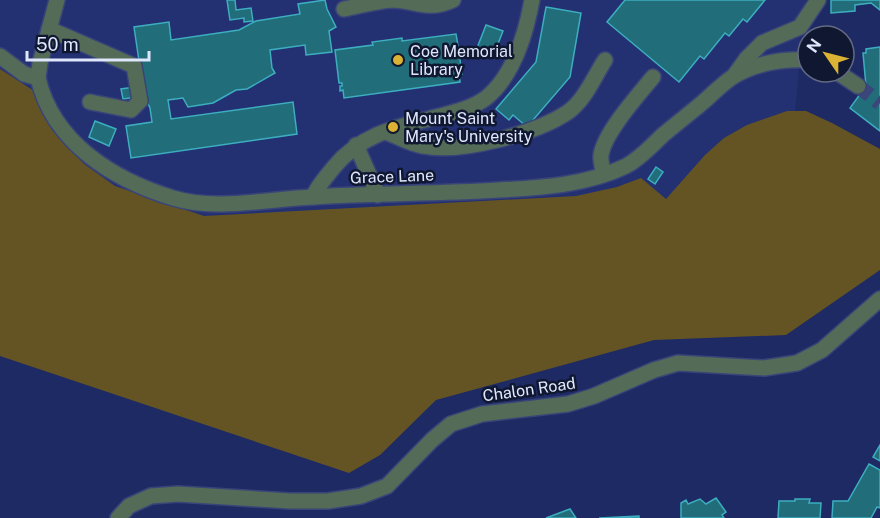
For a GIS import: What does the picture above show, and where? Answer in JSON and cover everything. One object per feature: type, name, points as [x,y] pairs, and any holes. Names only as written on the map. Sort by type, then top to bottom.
[{"type":"street","points":[[0,56],[24,74],[38,78],[57,0]]},
{"type":"street","points":[[344,9],[388,0],[431,6],[453,0]]},
{"type":"street","points":[[314,196],[316,189],[342,157],[367,138],[463,109],[485,98],[502,81],[514,63],[532,0]]},
{"type":"street","points":[[734,76],[747,58],[762,44],[800,27],[818,0]]},
{"type":"street","points":[[49,29],[134,66],[140,101],[134,108],[131,110],[90,102]]},
{"type":"street","name":"Grace Lane","points":[[38,78],[48,108],[60,127],[80,148],[104,167],[132,182],[173,198],[202,205],[314,196],[544,187],[584,180],[626,165],[643,154],[676,123],[734,76],[760,65],[796,59]]},
{"type":"street","points":[[385,132],[424,147],[468,147],[528,132],[568,112],[580,100],[604,60]]},
{"type":"street","points":[[603,173],[601,154],[608,139],[624,112],[653,77]]},
{"type":"street","points":[[356,145],[376,185],[378,195]]},
{"type":"street","name":"Chalon Road","points":[[118,518],[129,506],[151,496],[178,494],[328,501],[360,496],[387,486],[451,424],[482,414],[568,404],[594,396],[654,370],[678,363],[764,368],[797,363],[822,350],[880,299]]},
{"type":"shaded area","name":"Mount Saint Mary's University","points":[[0,0],[806,0],[804,24],[796,24],[798,84],[794,122],[665,216],[185,247],[0,132]]},
{"type":"shaded area","points":[[0,69],[34,91],[52,130],[84,164],[115,186],[204,216],[576,196],[617,187],[641,178],[666,199],[705,155],[724,138],[747,125],[787,111],[806,111],[880,149],[880,270],[786,335],[654,340],[436,400],[380,455],[349,473],[0,356]]},
{"type":"building","points":[[227,0],[235,0],[236,10],[251,8],[253,21],[244,22],[244,18],[230,20]]},
{"type":"building","points":[[325,0],[336,27],[329,31],[332,52],[306,55],[305,45],[270,50],[272,68],[275,73],[247,89],[236,90],[213,103],[188,107],[183,98],[168,100],[171,119],[293,102],[297,134],[131,158],[126,126],[152,122],[150,108],[144,95],[134,27],[169,22],[171,40],[239,30],[256,21],[300,14],[298,4]]},
{"type":"building","points":[[625,0],[765,0],[747,22],[743,19],[729,36],[725,33],[704,59],[700,56],[679,82],[607,22]]},
{"type":"building","points":[[831,0],[880,0],[880,10],[871,3],[855,5],[855,11],[831,13]]},
{"type":"building","points":[[546,7],[581,13],[570,77],[527,127],[513,115],[509,120],[496,109],[536,62]]},
{"type":"building","points":[[486,25],[503,31],[494,54],[477,48]]},
{"type":"building","name":"Coe Memorial Library","points":[[456,34],[458,46],[455,46],[456,52],[459,51],[461,68],[458,68],[461,69],[462,74],[459,74],[460,82],[344,98],[343,90],[340,91],[342,83],[339,83],[335,50],[402,38],[402,41]]},
{"type":"building","points":[[880,47],[880,131],[850,108],[866,86],[863,53],[866,53],[866,49]]},
{"type":"building","points":[[135,87],[137,97],[123,99],[121,89]]},
{"type":"building","points":[[95,121],[116,129],[109,146],[89,137]]},
{"type":"building","points":[[656,167],[663,172],[655,184],[648,179]]},
{"type":"building","points":[[880,445],[880,461],[873,457]]},
{"type":"building","points":[[869,464],[880,470],[880,508],[877,507],[871,518],[832,518],[833,501],[848,501]]},
{"type":"building","points":[[716,498],[726,512],[722,515],[724,518],[681,518],[681,503],[686,500],[688,504],[700,499],[706,504]]},
{"type":"building","points":[[795,499],[810,499],[809,503],[821,503],[820,518],[778,518],[779,501],[795,501]]},
{"type":"building","points":[[570,509],[576,518],[546,518]]},
{"type":"building","points":[[639,516],[639,518],[599,518]]},
{"type":"tunnel","points":[[858,86],[880,103]]},
{"type":"place","name":"Coe Memorial Library","points":[[398,60]]},
{"type":"place","name":"Mount Saint Mary's University","points":[[393,127]]}]
